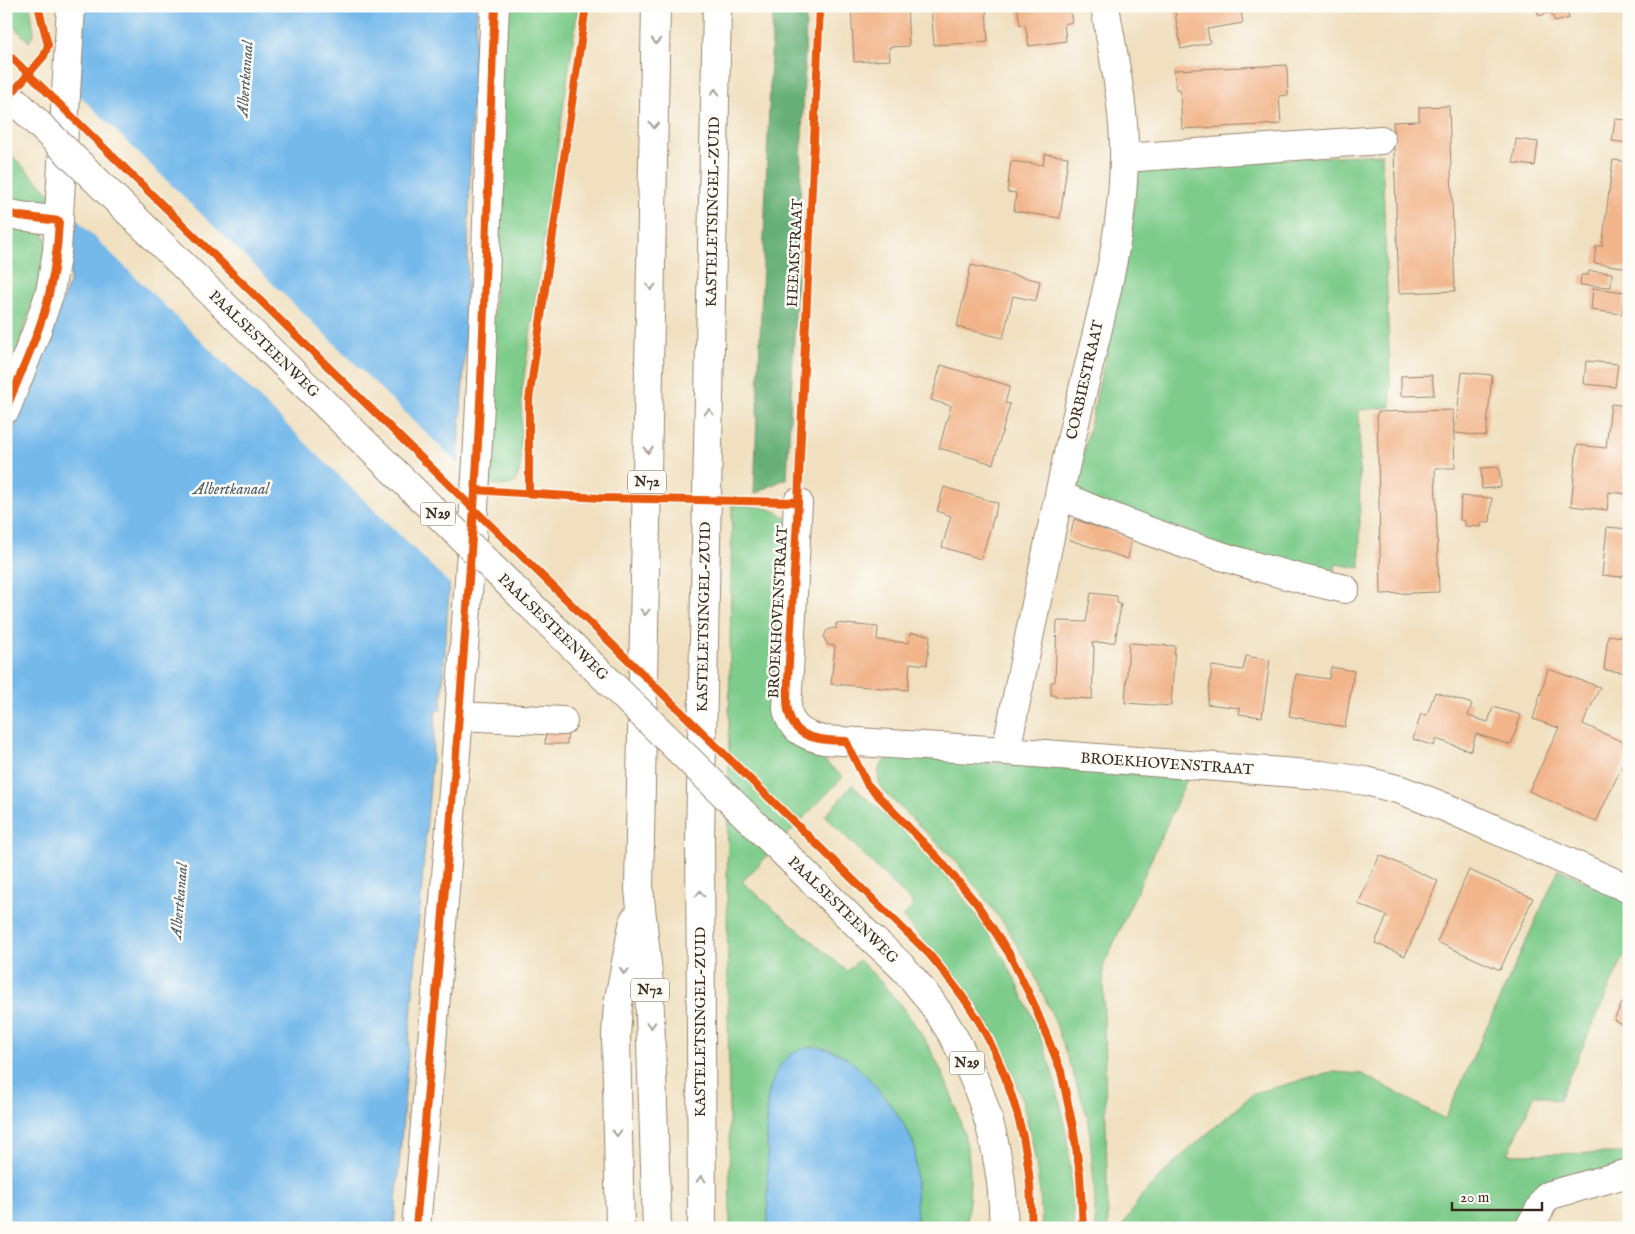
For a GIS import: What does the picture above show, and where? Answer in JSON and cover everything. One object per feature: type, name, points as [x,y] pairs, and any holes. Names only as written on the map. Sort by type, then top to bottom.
[{"type":"main road","points":[[6,409],[50,292],[57,251],[71,6]]},
{"type":"main road","points":[[416,1228],[459,716],[475,490],[484,342],[496,6]]},
{"type":"main road","name":"N72","points":[[656,6],[640,889],[649,983],[657,1228]]},
{"type":"main road","name":"CORBIESTRAAT","points":[[1006,751],[1059,495],[1112,264],[1120,213],[1124,158],[1123,113],[1105,6]]},
{"type":"main road","name":"KASTELETSINGEL-ZUID","points":[[702,1228],[700,838],[719,12]]},
{"type":"main road","name":"PAALSESTEENWEG","points":[[6,92],[905,970],[931,1002],[956,1038],[977,1083],[992,1132],[1002,1183],[1003,1225]]},
{"type":"main road","points":[[1124,158],[1381,140]]},
{"type":"main road","points":[[6,213],[60,221]]},
{"type":"main road","points":[[1059,495],[1107,516],[1218,554],[1306,580],[1345,589]]},
{"type":"main road","name":"BROEKHOVENSTRAAT","points":[[798,502],[787,698],[788,714],[793,725],[805,735],[824,740],[1006,751],[1321,775],[1366,781],[1401,790],[1447,808],[1629,889]]},
{"type":"main road","points":[[459,716],[563,721]]},
{"type":"main road","points":[[620,1228],[616,1037],[618,1004],[640,889]]},
{"type":"main road","points":[[1529,1228],[1547,1196],[1577,1186],[1629,1173]]},
{"type":"green space","points":[[6,6],[30,6],[34,32],[29,42],[6,19]]},
{"type":"green space","points":[[504,6],[578,6],[522,390],[520,469],[515,483],[509,485],[489,484]]},
{"type":"green space","points":[[773,6],[804,6],[806,19],[798,257],[787,478],[754,494]]},
{"type":"green space","points":[[6,150],[52,195],[42,207],[6,205]]},
{"type":"green space","points":[[1382,154],[1391,407],[1359,410],[1360,568],[1336,564],[1332,579],[1146,523],[1075,492],[1123,279],[1139,166]]},
{"type":"green space","points":[[6,221],[42,232],[45,236],[48,252],[6,387]]},
{"type":"green space","points":[[732,505],[769,509],[788,520],[777,724],[784,734],[809,748],[843,777],[742,882],[847,971],[859,960],[892,995],[919,1031],[941,1070],[966,1143],[970,1180],[966,1228],[917,1228],[915,1149],[911,1138],[887,1100],[867,1076],[843,1056],[830,1049],[787,1060],[776,1073],[767,1102],[768,1228],[730,1228],[727,885]]},
{"type":"green space","points":[[890,756],[1188,777],[1103,967],[1108,1228],[1095,1228],[1095,1196],[1089,1121],[1055,1021],[1034,974],[1005,925],[955,860],[884,792],[879,782],[878,772],[882,763]]},
{"type":"green space","points":[[852,785],[909,837],[951,882],[973,911],[1012,974],[1042,1041],[1062,1111],[1069,1154],[1074,1228],[1042,1228],[1038,1177],[1029,1126],[1004,1052],[983,1014],[951,971],[902,917],[914,905],[825,816]]},
{"type":"green space","points":[[1559,869],[1629,901],[1629,945],[1558,1101],[1535,1094],[1508,1154],[1629,1153],[1629,1168],[1542,1189],[1525,1206],[1513,1228],[1121,1228],[1142,1195],[1176,1161],[1254,1093],[1334,1072],[1362,1074],[1445,1119]]},
{"type":"water","name":"Albertkanaal","points":[[84,6],[477,6],[471,127],[466,335],[441,710],[436,710],[394,1228],[6,1228],[6,449],[70,281]]},
{"type":"water","points":[[812,1047],[833,1051],[854,1064],[886,1099],[905,1126],[915,1149],[917,1228],[768,1228],[768,1095],[776,1073],[784,1060],[796,1051]]},
{"type":"pier","points":[[77,93],[460,466],[452,586],[71,214]]},
{"type":"building","points":[[851,6],[907,6],[909,46],[889,47],[890,60],[854,62]]},
{"type":"building","points":[[931,6],[986,6],[988,42],[934,45]]},
{"type":"building","points":[[1017,6],[1069,6],[1072,22],[1064,24],[1066,41],[1029,46],[1025,24],[1020,25]]},
{"type":"building","points":[[1174,6],[1240,6],[1243,23],[1207,29],[1210,43],[1181,49]]},
{"type":"building","points":[[1536,6],[1565,6],[1569,18],[1555,22],[1551,12],[1539,16]]},
{"type":"building","points":[[1287,65],[1288,95],[1279,96],[1281,124],[1182,129],[1180,89],[1176,89],[1174,70]]},
{"type":"building","points":[[1449,106],[1455,291],[1399,293],[1393,122],[1419,121],[1419,107]]},
{"type":"building","points":[[1615,119],[1629,120],[1629,143],[1612,141]]},
{"type":"building","points":[[1516,139],[1538,142],[1535,166],[1513,163]]},
{"type":"building","points":[[1045,154],[1068,157],[1060,218],[1014,211],[1016,193],[1007,192],[1011,161],[1043,165]]},
{"type":"building","points":[[1613,160],[1629,162],[1629,268],[1594,263],[1596,246],[1602,246]]},
{"type":"building","points":[[971,265],[1040,281],[1036,301],[1013,296],[1003,338],[957,327]]},
{"type":"building","points":[[1589,271],[1612,273],[1611,287],[1580,285],[1581,275],[1588,275]]},
{"type":"building","points":[[1593,288],[1625,292],[1622,314],[1591,310]]},
{"type":"building","points":[[1586,361],[1618,364],[1615,387],[1584,384]]},
{"type":"building","points":[[941,365],[1010,386],[1005,403],[1010,404],[993,464],[939,448],[951,406],[931,400]]},
{"type":"building","points":[[1462,372],[1492,375],[1486,436],[1455,433]]},
{"type":"building","points":[[1432,375],[1434,395],[1401,396],[1401,376]]},
{"type":"building","points":[[1611,404],[1629,406],[1629,494],[1609,492],[1607,510],[1571,506],[1577,445],[1606,448]]},
{"type":"building","points":[[1453,410],[1455,468],[1435,468],[1439,592],[1381,594],[1377,412]]},
{"type":"building","points":[[1499,467],[1501,487],[1482,489],[1481,468]]},
{"type":"building","points":[[944,487],[998,503],[981,559],[942,547],[951,516],[937,511]]},
{"type":"building","points":[[1461,496],[1492,498],[1490,522],[1482,522],[1481,527],[1465,526],[1465,521],[1460,520]]},
{"type":"building","points":[[1074,519],[1131,539],[1128,559],[1070,540]]},
{"type":"building","points":[[1607,527],[1629,529],[1629,575],[1622,575],[1622,577],[1602,575]]},
{"type":"building","points":[[1091,593],[1117,596],[1117,603],[1121,604],[1115,642],[1092,643],[1094,647],[1092,699],[1055,697],[1055,695],[1051,695],[1051,682],[1055,682],[1057,621],[1086,622]]},
{"type":"building","points":[[836,623],[878,627],[877,640],[909,643],[910,633],[930,635],[927,665],[910,663],[908,690],[831,684],[835,646],[828,645],[824,638],[826,631],[833,628],[836,629]]},
{"type":"building","points":[[1608,635],[1629,638],[1629,673],[1604,670]]},
{"type":"building","points":[[1129,643],[1175,646],[1171,706],[1125,703]]},
{"type":"building","points":[[1246,656],[1270,660],[1262,717],[1239,714],[1240,708],[1207,704],[1212,666],[1243,670]]},
{"type":"building","points":[[1331,667],[1354,671],[1345,727],[1289,716],[1296,674],[1329,679]]},
{"type":"building","points":[[1548,669],[1600,687],[1583,724],[1629,745],[1629,751],[1596,822],[1529,791],[1559,728],[1533,719]]},
{"type":"building","points":[[1435,692],[1472,704],[1468,716],[1488,722],[1493,707],[1521,715],[1511,745],[1476,734],[1471,751],[1436,739],[1434,746],[1413,739],[1421,714],[1427,715]]},
{"type":"building","points":[[546,731],[568,732],[567,744],[545,744]]},
{"type":"building","points":[[1380,855],[1438,881],[1405,956],[1375,943],[1387,916],[1358,904]]},
{"type":"building","points":[[1469,870],[1533,898],[1500,970],[1437,942]]},
{"type":"building","points":[[1622,1003],[1629,1006],[1629,1028],[1614,1020]]},
{"type":"cycle path","points":[[6,100],[44,56],[48,45],[38,6]]},
{"type":"cycle path","points":[[416,1228],[455,768],[475,492],[482,370],[495,6]]},
{"type":"cycle path","points":[[529,493],[529,400],[586,6]]},
{"type":"cycle path","name":"HEEMSTRAAT","points":[[820,6],[798,502],[787,698],[788,711],[797,729],[804,734],[813,738],[846,741],[867,784],[939,859],[977,904],[1010,955],[1033,1002],[1061,1071],[1073,1127],[1080,1174],[1083,1228]]},
{"type":"cycle path","points":[[6,52],[929,954],[975,1015],[990,1042],[1005,1078],[1023,1136],[1030,1181],[1032,1228]]},
{"type":"cycle path","points":[[6,213],[59,221],[55,264],[46,305],[31,350],[6,409]]},
{"type":"cycle path","points":[[475,490],[600,498],[798,502]]}]
